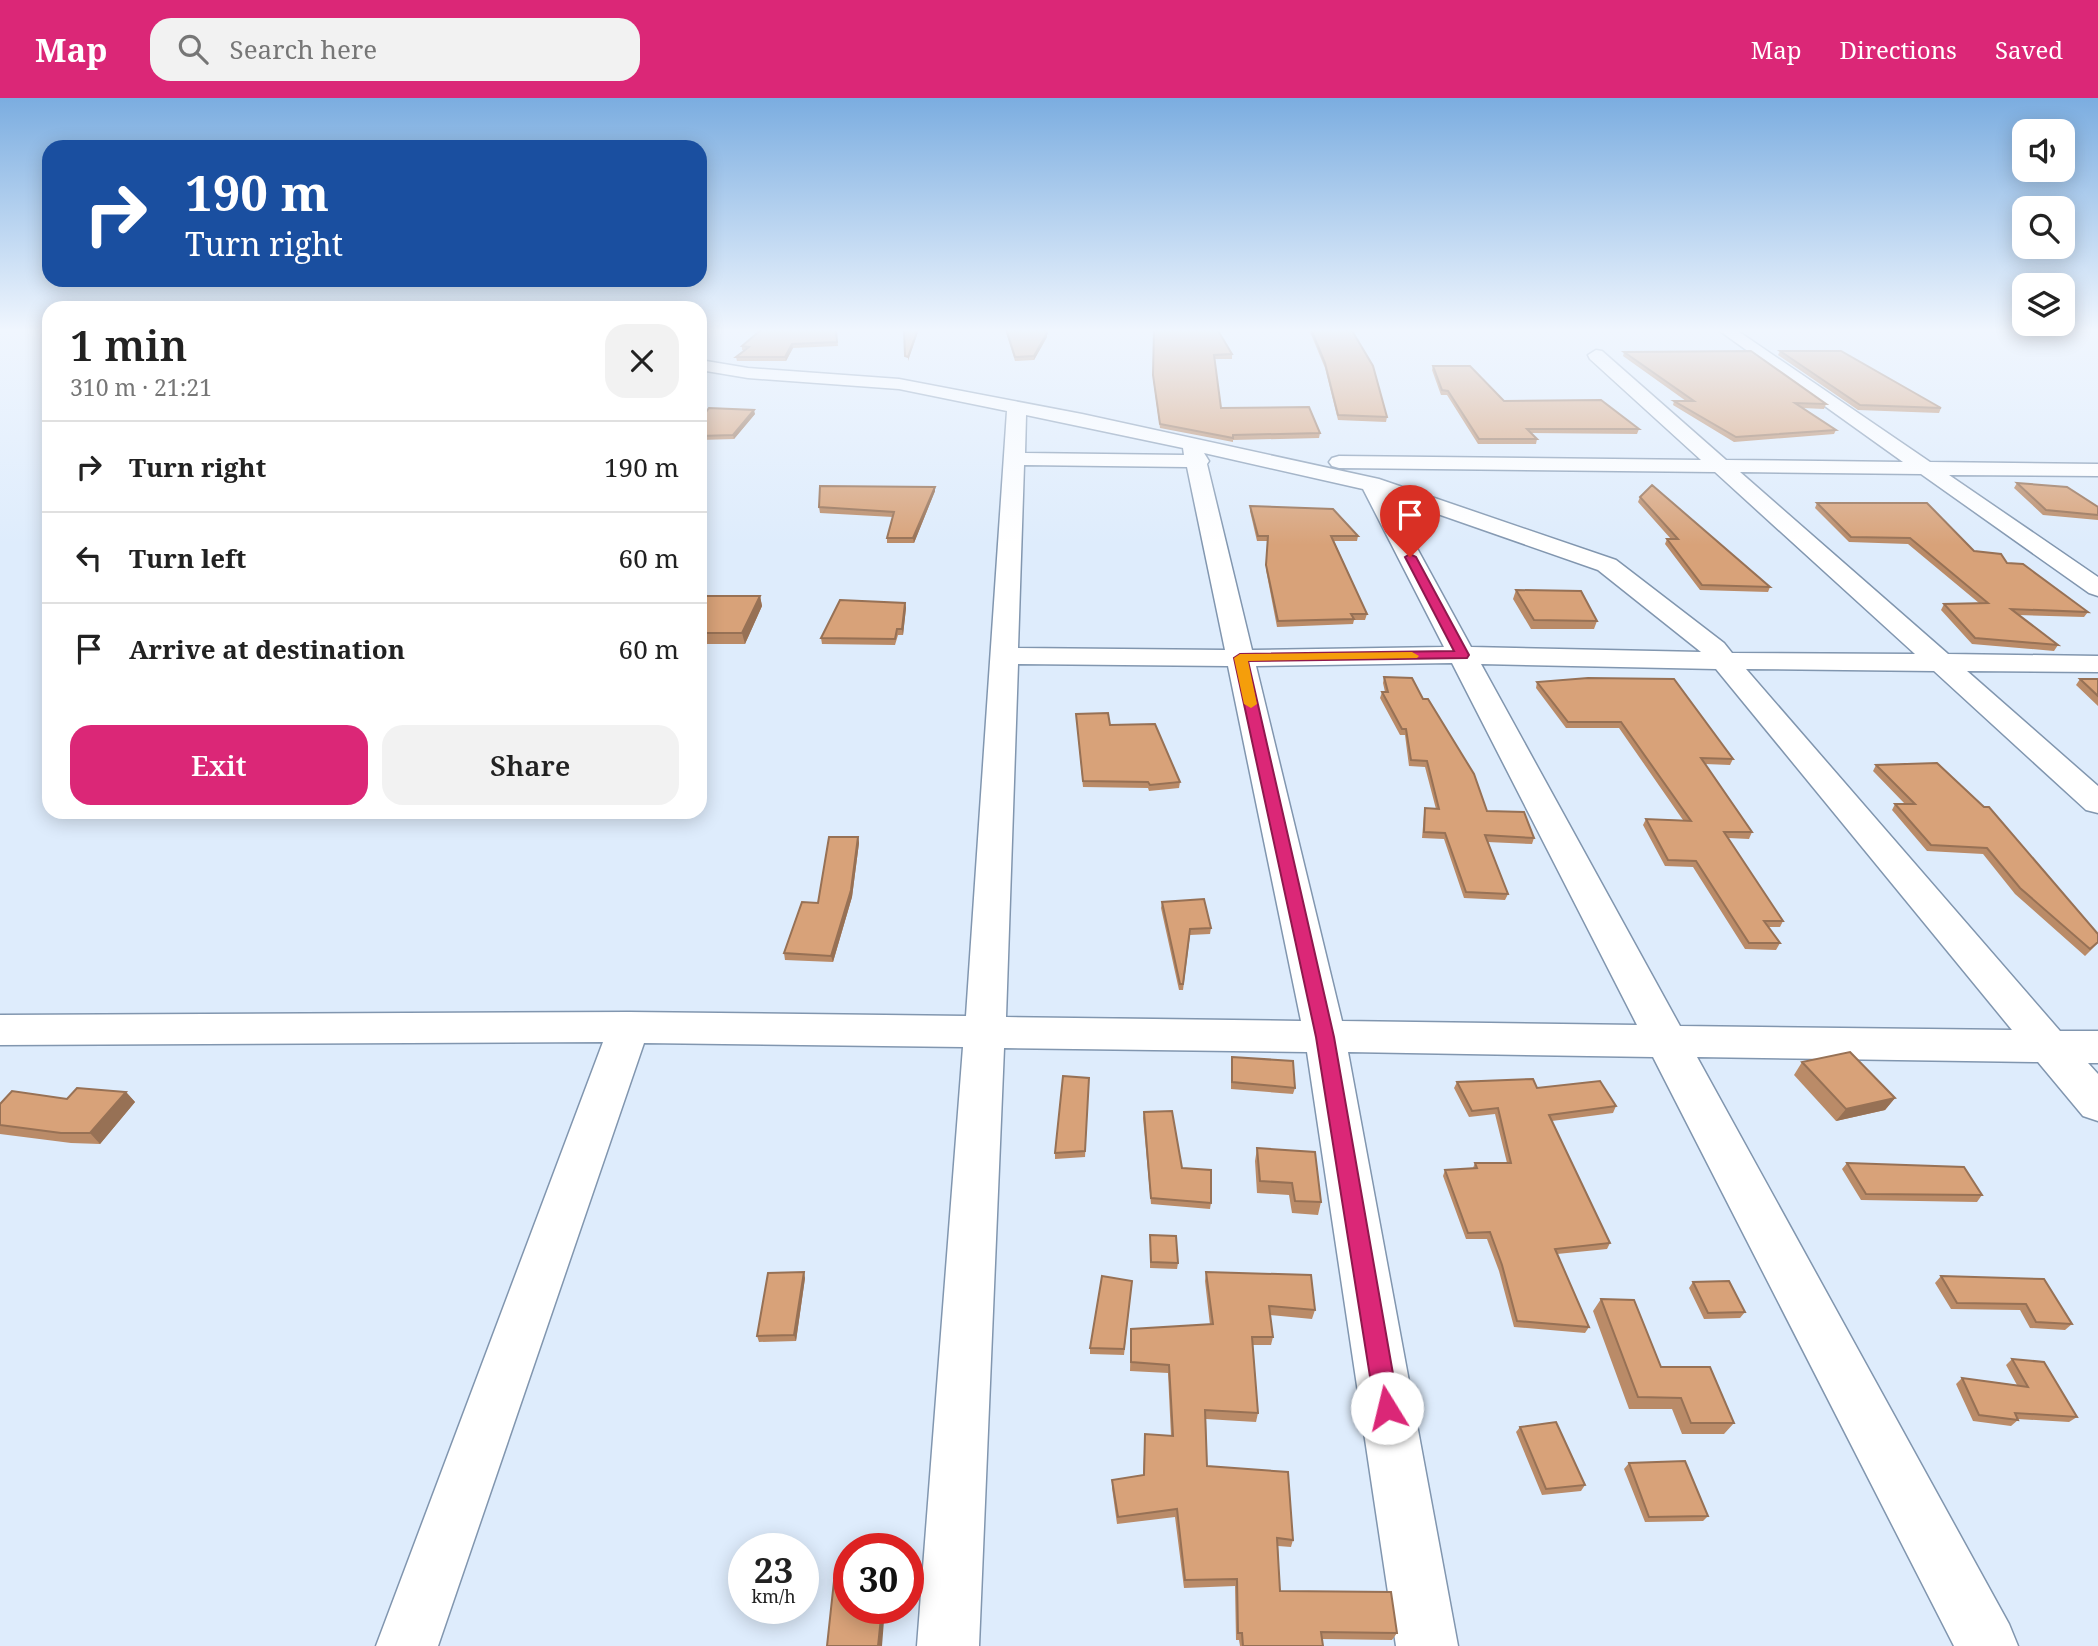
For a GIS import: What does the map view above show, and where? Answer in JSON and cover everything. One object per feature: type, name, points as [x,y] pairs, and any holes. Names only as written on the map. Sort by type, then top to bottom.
[{"type":"street","points":[[987,401],[1194,453]]},
{"type":"street","points":[[1647,401],[2098,803]]},
{"type":"street","points":[[1829,401],[2098,588]]},
{"type":"street","points":[[948,1646],[985,1032],[1017,407]]},
{"type":"street","points":[[1014,459],[1194,453],[1269,461],[2098,470]]},
{"type":"street","points":[[1194,453],[1325,1037],[1427,1646]]},
{"type":"street","points":[[1269,461],[1371,484],[1607,565],[1714,649],[1725,661],[2098,1104]]},
{"type":"street","points":[[1371,484],[1987,1646]]},
{"type":"street","points":[[1004,656],[1240,658],[1462,655],[1725,661],[2098,664]]},
{"type":"street","points":[[407,1646],[629,1027]]},
{"type":"street","points":[[0,1030],[629,1027],[2098,1047]]},
{"type":"building","points":[[1157,401],[1220,401],[1221,408],[1309,407],[1320,433],[1233,435],[1233,438],[1160,424]]},
{"type":"building","points":[[1335,401],[1383,401],[1387,417],[1338,415]]},
{"type":"building","points":[[1455,401],[1603,401],[1639,429],[1527,429],[1537,439],[1479,439]]},
{"type":"building","points":[[1674,401],[1822,401],[1826,404],[1795,403],[1836,430],[1736,437]]},
{"type":"building","points":[[1854,401],[1929,401],[1941,408],[1860,405]]},
{"type":"building","points":[[709,408],[754,410],[733,435],[707,436]]},
{"type":"building","points":[[2017,483],[2067,487],[2098,507],[2098,515],[2046,510]]},
{"type":"building","points":[[1652,485],[1770,587],[1702,585],[1667,539],[1678,539],[1640,497]]},
{"type":"building","points":[[820,486],[935,487],[913,538],[887,538],[894,512],[819,507]]},
{"type":"building","points":[[1817,503],[1927,503],[1974,551],[2001,554],[2007,563],[2023,564],[2088,612],[2011,609],[2058,645],[1975,638],[1944,604],[1988,603],[1910,538],[1851,537]]},
{"type":"building","points":[[1250,506],[1333,509],[1358,536],[1331,536],[1367,614],[1351,614],[1354,619],[1278,621],[1266,565],[1268,536],[1258,536]]},
{"type":"building","points":[[1516,590],[1581,591],[1597,621],[1534,620]]},
{"type":"building","points":[[707,596],[760,596],[742,633],[707,633]]},
{"type":"building","points":[[840,600],[905,603],[902,629],[897,629],[895,639],[821,638]]},
{"type":"building","points":[[1384,677],[1412,678],[1423,699],[1428,699],[1474,774],[1487,811],[1524,812],[1534,838],[1485,835],[1508,894],[1466,892],[1445,833],[1424,832],[1425,808],[1439,809],[1427,761],[1411,760],[1406,729],[1402,729],[1382,692],[1388,692]]},
{"type":"building","points":[[1588,678],[1674,679],[1733,759],[1701,758],[1752,832],[1724,832],[1783,921],[1764,921],[1780,943],[1749,943],[1696,861],[1668,860],[1646,819],[1691,821],[1621,722],[1568,722],[1537,682]]},
{"type":"building","points":[[2080,679],[2098,679],[2098,696]]},
{"type":"building","points":[[1108,713],[1110,725],[1155,724],[1180,782],[1150,785],[1148,782],[1083,781],[1076,714]]},
{"type":"building","points":[[1937,763],[1984,807],[1989,807],[2098,934],[2098,942],[2090,949],[2020,888],[1987,848],[1931,845],[1895,804],[1915,804],[1876,765]]},
{"type":"building","points":[[829,837],[858,837],[851,890],[831,956],[784,953],[802,902],[818,903]]},
{"type":"building","points":[[1204,899],[1211,928],[1190,929],[1183,984],[1180,984],[1162,902]]},
{"type":"building","points":[[1850,1052],[1895,1098],[1846,1109],[1802,1062]]},
{"type":"building","points":[[1232,1057],[1293,1061],[1295,1088],[1232,1082]]},
{"type":"building","points":[[1063,1076],[1089,1078],[1085,1151],[1055,1153]]},
{"type":"building","points":[[1533,1079],[1537,1088],[1600,1081],[1616,1106],[1549,1115],[1610,1243],[1555,1249],[1589,1327],[1517,1321],[1490,1232],[1468,1233],[1445,1170],[1477,1168],[1475,1163],[1511,1163],[1498,1108],[1472,1111],[1457,1082]]},
{"type":"building","points":[[77,1088],[126,1092],[90,1133],[61,1133],[0,1125],[0,1104],[12,1091],[67,1099]]},
{"type":"building","points":[[1172,1111],[1182,1168],[1211,1170],[1211,1203],[1151,1198],[1144,1112]]},
{"type":"building","points":[[1257,1148],[1315,1152],[1321,1202],[1295,1201],[1292,1183],[1260,1181]]},
{"type":"building","points":[[1847,1163],[1964,1167],[1982,1195],[1866,1194]]},
{"type":"building","points":[[1150,1235],[1176,1236],[1178,1263],[1151,1262]]},
{"type":"building","points":[[804,1272],[794,1335],[757,1336],[768,1273]]},
{"type":"building","points":[[1206,1272],[1311,1275],[1315,1310],[1269,1306],[1273,1337],[1252,1337],[1258,1413],[1205,1410],[1207,1466],[1288,1472],[1293,1540],[1277,1538],[1280,1591],[1391,1592],[1397,1633],[1321,1632],[1323,1646],[1243,1646],[1242,1633],[1238,1633],[1237,1579],[1185,1580],[1177,1509],[1118,1517],[1112,1480],[1144,1475],[1145,1434],[1173,1436],[1169,1365],[1131,1362],[1131,1329],[1213,1324]]},
{"type":"building","points":[[1102,1276],[1132,1281],[1124,1349],[1090,1348]]},
{"type":"building","points":[[1941,1276],[2044,1279],[2072,1324],[2036,1322],[2026,1304],[1957,1303]]},
{"type":"building","points":[[1729,1281],[1745,1312],[1708,1313],[1693,1282]]},
{"type":"building","points":[[1601,1299],[1634,1300],[1661,1367],[1710,1367],[1734,1423],[1691,1423],[1681,1398],[1638,1397]]},
{"type":"building","points":[[2012,1359],[2044,1362],[2077,1417],[2015,1413],[2018,1420],[1979,1415],[1962,1378],[2028,1387]]},
{"type":"building","points":[[1556,1422],[1585,1485],[1546,1489],[1520,1427]]},
{"type":"building","points":[[1685,1461],[1708,1516],[1649,1517],[1629,1463]]},
{"type":"building","points":[[833,1590],[833,1624],[880,1624],[878,1646],[827,1646]]},
{"type":"slow traffic","points":[[1251,704],[1240,658],[1412,656]]},
{"type":"route","points":[[1387,1408],[1325,1037],[1240,658],[1462,655],[1410,557]]}]
